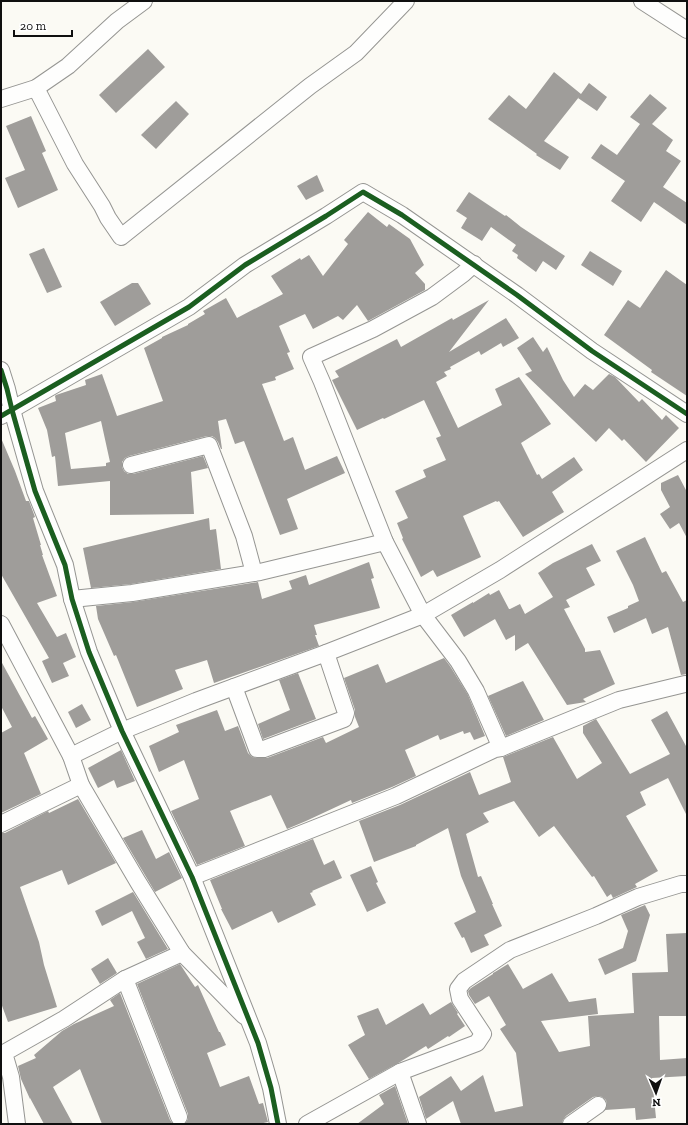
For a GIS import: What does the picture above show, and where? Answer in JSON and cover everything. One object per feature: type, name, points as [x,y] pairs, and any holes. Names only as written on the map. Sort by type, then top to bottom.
[{"type":"street","points":[[1,99],[36,88],[68,66],[117,21],[144,1]]},
{"type":"street","points":[[36,88],[75,164],[121,237],[298,95],[356,53],[406,1]]},
{"type":"street","points":[[642,1],[687,30]]},
{"type":"street","points":[[7,413],[189,307],[245,265],[363,192],[402,215],[474,264],[592,351],[687,414]]},
{"type":"street","points":[[474,264],[432,297],[372,329],[311,356],[385,542],[423,615],[458,661],[476,691],[501,748]]},
{"type":"street","points":[[1,370],[8,389],[7,413],[35,491],[65,565],[72,599],[89,652],[122,731],[192,877],[258,1043],[271,1088],[278,1124]]},
{"type":"street","points":[[131,465],[209,445],[244,536],[254,573]]},
{"type":"street","points":[[71,756],[122,731],[196,701],[423,615],[500,570],[687,450]]},
{"type":"street","points":[[72,599],[132,592],[254,573],[385,542]]},
{"type":"street","points":[[1,624],[71,756],[81,785],[182,953],[249,1021]]},
{"type":"street","points":[[234,687],[257,749],[264,749],[344,719],[346,713],[326,653]]},
{"type":"street","points":[[192,877],[396,796],[495,749],[501,748],[619,700],[687,684]]},
{"type":"street","points":[[1,824],[81,785]]},
{"type":"street","points":[[307,1124],[400,1072],[477,1043],[483,1034],[460,998],[458,989],[464,981],[510,950],[596,916],[638,896],[681,884],[687,884]]},
{"type":"street","points":[[17,1124],[11,1077],[2,1051],[64,1019],[125,980],[182,953]]},
{"type":"street","points":[[125,980],[179,1117]]},
{"type":"street","points":[[400,1072],[418,1124]]},
{"type":"street","points":[[571,1124],[598,1105]]},
{"type":"building","points":[[148,49],[165,67],[116,113],[99,95]]},
{"type":"building","points":[[554,72],[581,94],[589,83],[607,97],[597,111],[578,98],[544,141],[569,157],[560,170],[536,155],[537,154],[488,119],[509,95],[526,109]]},
{"type":"building","points":[[650,94],[667,108],[652,124],[673,140],[666,151],[681,161],[663,187],[687,203],[687,225],[654,202],[641,222],[611,201],[625,181],[591,158],[601,144],[617,155],[640,124],[630,117]]},
{"type":"building","points":[[176,101],[189,114],[156,149],[141,135]]},
{"type":"building","points":[[31,116],[46,151],[42,153],[58,190],[18,208],[5,178],[25,170],[6,126]]},
{"type":"building","points":[[317,175],[324,191],[306,200],[297,186]]},
{"type":"building","points":[[469,192],[505,216],[506,215],[521,227],[565,256],[556,270],[543,261],[536,272],[517,258],[518,255],[512,251],[516,245],[491,227],[482,241],[461,228],[467,218],[456,211]]},
{"type":"building","points":[[368,212],[387,227],[389,224],[410,239],[424,265],[415,273],[425,284],[425,290],[368,321],[357,305],[343,320],[338,316],[313,329],[305,314],[279,326],[290,352],[287,353],[294,369],[275,377],[276,380],[262,384],[284,441],[293,437],[305,470],[337,456],[345,473],[287,499],[298,529],[280,535],[244,441],[235,444],[226,419],[218,421],[222,449],[215,438],[212,436],[207,436],[129,456],[122,462],[124,471],[128,474],[133,474],[203,456],[208,468],[191,472],[194,514],[110,515],[110,481],[58,486],[55,456],[52,457],[47,430],[38,408],[56,401],[56,395],[86,385],[85,380],[102,374],[117,416],[163,401],[144,348],[162,337],[188,325],[205,314],[203,311],[226,298],[237,318],[283,294],[271,276],[300,258],[301,260],[309,255],[323,276],[348,244],[344,240]],"holes":[[[101,421],[110,462],[106,463],[106,466],[71,469],[65,433]]]},
{"type":"building","points":[[44,248],[62,287],[47,293],[29,254]]},
{"type":"building","points":[[590,251],[622,271],[613,286],[581,265]]},
{"type":"building","points":[[666,270],[687,285],[687,396],[651,372],[652,370],[604,335],[628,300],[640,308]]},
{"type":"building","points":[[132,283],[138,283],[151,304],[115,326],[100,302]]},
{"type":"building","points":[[489,300],[449,352],[506,318],[519,338],[503,347],[501,343],[481,355],[479,351],[450,367],[451,369],[444,372],[447,376],[436,382],[458,428],[502,405],[495,389],[519,377],[551,424],[521,443],[537,475],[539,474],[542,479],[574,457],[583,470],[552,492],[564,512],[523,537],[499,501],[463,516],[481,557],[437,577],[433,570],[421,577],[402,539],[403,538],[397,523],[408,518],[395,491],[426,477],[423,470],[446,460],[436,438],[441,436],[424,400],[357,430],[332,380],[339,377],[335,371],[397,339],[401,347],[452,318],[453,320]]},
{"type":"building","points":[[533,337],[543,352],[547,347],[563,380],[574,397],[585,384],[593,390],[609,374],[615,377],[639,402],[642,399],[662,420],[666,415],[679,428],[646,462],[624,439],[622,441],[609,428],[596,442],[525,374],[532,371],[517,348]]},
{"type":"building","points":[[1,438],[26,501],[29,501],[35,517],[33,518],[41,545],[42,555],[57,596],[37,603],[57,637],[66,633],[76,657],[63,663],[69,676],[52,683],[42,661],[49,658],[1,574]]},
{"type":"building","points":[[678,475],[687,492],[687,538],[679,523],[670,529],[660,514],[670,507],[661,490],[661,483]]},
{"type":"building","points":[[209,518],[210,530],[216,529],[221,569],[131,584],[91,588],[83,548]]},
{"type":"building","points":[[645,537],[662,573],[666,571],[683,602],[687,600],[687,674],[681,675],[668,627],[652,634],[646,618],[614,633],[607,617],[628,608],[628,606],[639,601],[633,585],[616,551]]},
{"type":"building","points":[[592,544],[601,561],[586,568],[595,585],[566,600],[570,607],[564,609],[585,649],[585,652],[600,650],[615,684],[583,699],[586,702],[567,705],[528,643],[515,651],[515,635],[506,640],[495,619],[464,637],[451,615],[489,593],[490,595],[499,590],[509,609],[520,604],[525,614],[553,597],[538,573],[553,563]]},
{"type":"building","points":[[369,562],[374,578],[371,579],[380,608],[314,625],[317,635],[315,635],[319,646],[214,683],[207,660],[175,670],[183,689],[137,707],[116,655],[114,656],[98,619],[96,606],[133,602],[258,582],[262,599],[292,589],[289,581],[306,575],[309,585]]},
{"type":"building","points":[[444,658],[468,695],[485,736],[474,740],[470,732],[464,734],[463,731],[440,740],[438,735],[405,750],[416,776],[352,803],[351,800],[287,829],[271,795],[230,811],[245,846],[197,865],[171,811],[199,799],[184,760],[159,772],[149,746],[179,732],[176,725],[217,710],[225,731],[238,726],[248,753],[252,757],[267,758],[323,737],[326,743],[359,727],[344,678],[378,664],[386,683]]},
{"type":"building","points":[[1,661],[32,718],[35,716],[48,739],[24,753],[41,794],[1,813],[1,733],[12,727],[1,706]]},
{"type":"building","points":[[298,673],[316,719],[263,739],[258,724],[290,710],[279,680]]},
{"type":"building","points":[[523,681],[544,720],[506,736],[488,696]]},
{"type":"building","points":[[82,704],[91,720],[76,728],[68,712]]},
{"type":"building","points":[[667,711],[686,746],[687,745],[687,816],[668,778],[640,792],[646,805],[626,816],[658,871],[635,884],[637,887],[613,898],[611,894],[607,897],[594,876],[592,877],[554,826],[539,837],[514,801],[483,813],[489,822],[466,834],[478,877],[481,876],[502,926],[484,935],[489,945],[471,953],[464,937],[462,938],[454,923],[476,912],[461,876],[448,828],[416,846],[374,862],[359,821],[400,805],[470,772],[479,795],[511,782],[503,757],[553,737],[577,779],[602,763],[583,733],[583,726],[596,719],[630,774],[670,754],[651,720]]},
{"type":"building","points":[[121,750],[135,781],[117,788],[114,780],[98,788],[88,768]]},
{"type":"building","points":[[78,799],[116,863],[68,885],[62,870],[20,887],[39,942],[44,965],[57,1007],[8,1022],[1,1003],[1,833],[5,833],[48,811],[49,813]]},
{"type":"building","points":[[142,830],[156,859],[169,852],[182,878],[155,892],[123,838]]},
{"type":"building","points":[[313,839],[324,865],[334,860],[342,878],[310,893],[316,905],[278,923],[272,911],[232,930],[221,909],[210,880]]},
{"type":"building","points":[[371,866],[378,882],[376,883],[386,903],[367,912],[350,875]]},
{"type":"building","points":[[133,892],[168,949],[146,959],[137,942],[145,938],[132,911],[102,926],[95,911]]},
{"type":"building","points":[[645,905],[650,915],[636,961],[605,975],[598,959],[623,948],[628,931],[621,915]]},
{"type":"building","points":[[687,933],[687,1016],[659,1016],[660,1060],[687,1058],[687,1076],[652,1078],[656,1118],[636,1120],[635,1108],[605,1110],[607,1105],[606,1100],[598,1096],[593,1097],[566,1116],[562,1124],[461,1124],[453,1101],[426,1119],[419,1097],[451,1076],[461,1091],[483,1075],[495,1112],[523,1106],[516,1053],[500,1029],[506,1025],[489,996],[475,1004],[468,991],[471,988],[508,964],[523,989],[552,973],[569,1002],[596,998],[598,1014],[541,1021],[559,1052],[590,1046],[588,1016],[634,1013],[632,973],[668,972],[666,934]]},
{"type":"building","points":[[108,958],[117,973],[100,984],[91,969]]},
{"type":"building","points":[[180,964],[195,987],[198,985],[226,1045],[207,1053],[220,1087],[249,1076],[259,1104],[263,1103],[268,1122],[259,1124],[185,1124],[188,1119],[188,1114],[137,984]]},
{"type":"building","points":[[120,993],[170,1120],[173,1124],[102,1124],[80,1069],[53,1087],[73,1124],[44,1124],[21,1079],[18,1066],[36,1058],[34,1055],[62,1031],[114,1006],[110,1000]]},
{"type":"building","points":[[451,1002],[465,1026],[428,1049],[426,1046],[369,1079],[348,1045],[365,1035],[357,1016],[378,1008],[386,1025],[423,1003],[430,1015]]},
{"type":"building","points":[[395,1086],[408,1124],[357,1124],[384,1104],[379,1095]]},
{"type":"cycle path","points":[[1,416],[189,307],[245,265],[363,192],[402,215],[517,295],[592,351],[687,414]]},
{"type":"cycle path","points":[[1,370],[35,491],[65,565],[72,599],[89,652],[122,731],[192,877],[258,1043],[271,1088],[278,1124]]}]
